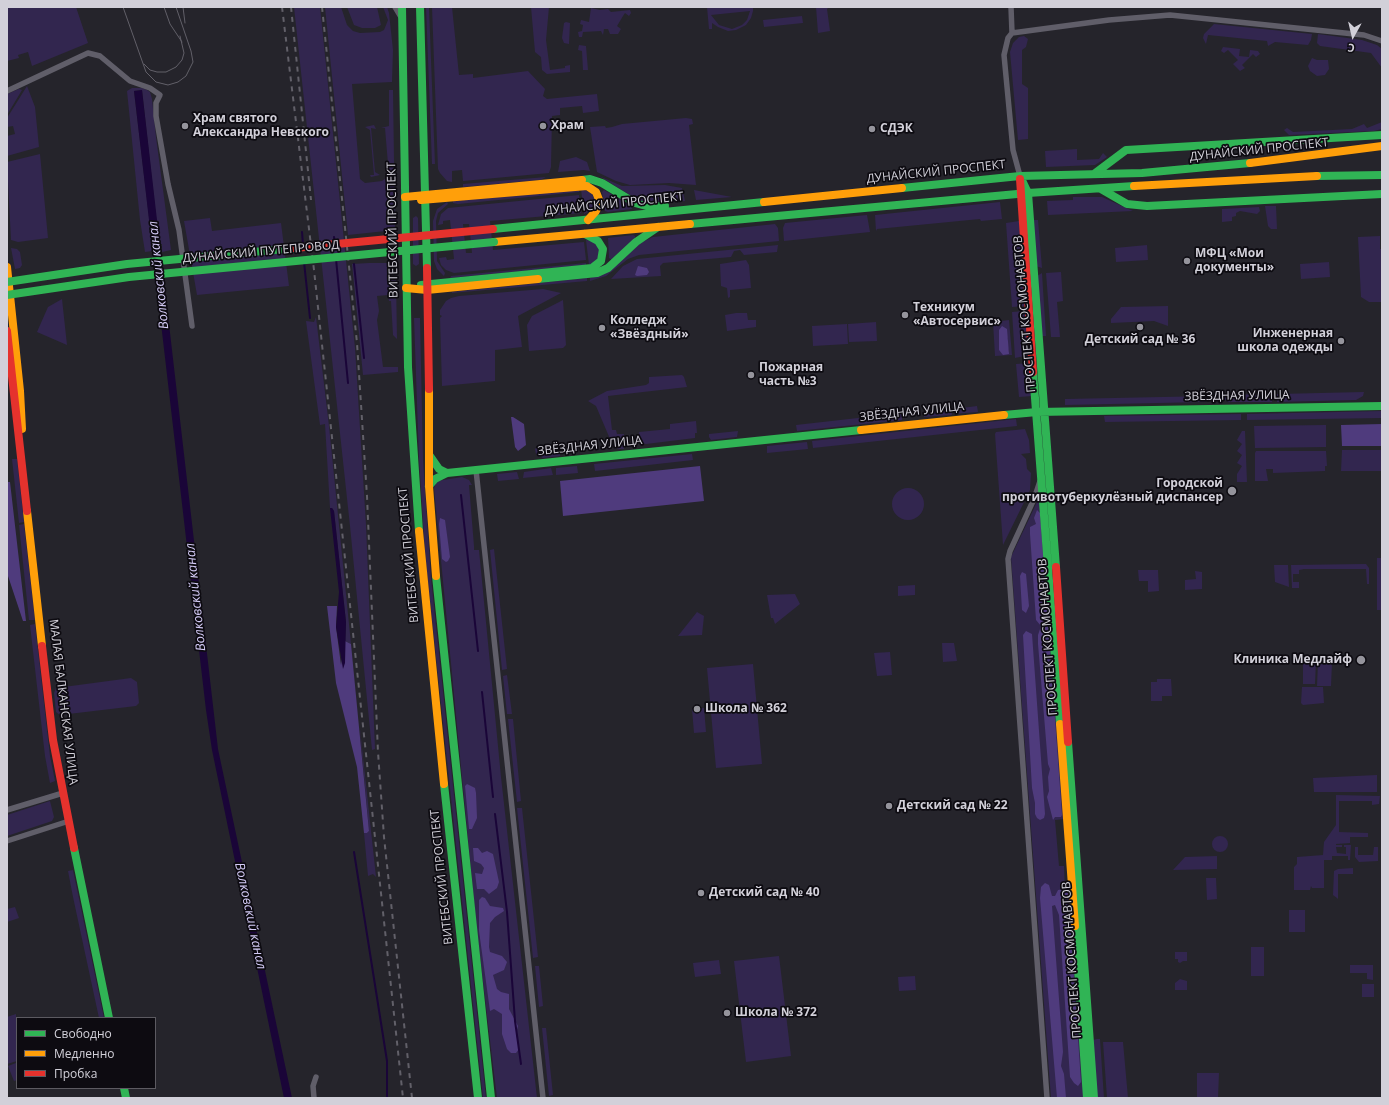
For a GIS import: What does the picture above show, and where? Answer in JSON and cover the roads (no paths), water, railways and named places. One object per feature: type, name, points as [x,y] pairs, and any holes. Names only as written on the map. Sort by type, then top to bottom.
[{"type":"main road","name":"ВИТЕБСКИЙ ПРОСПЕКТ","points":[[402,7],[406,288],[410,413],[418,533],[478,1098]]},
{"type":"main road","name":"ВИТЕБСКИЙ ПРОСПЕКТ","points":[[420,7],[427,287],[430,456],[429,486],[438,602],[492,1098]]},
{"type":"main road","points":[[1094,174],[1126,150],[1382,135]]},
{"type":"main road","name":"ДУНАЙСКИЙ ПРОСПЕКТ","points":[[493,229],[1020,176],[1142,173],[1215,167],[1382,146]]},
{"type":"main road","points":[[585,233],[1024,193],[1297,176],[1382,175]]},
{"type":"main road","name":"ПРОСПЕКТ КОСМОНАВТОВ","points":[[1020,176],[1024,193],[1094,1098]]},
{"type":"main road","points":[[425,197],[590,179],[641,205],[670,206],[684,209]]},
{"type":"main road","points":[[405,197],[425,197],[586,186],[596,192],[600,202],[596,211],[588,220]]},
{"type":"main road","points":[[1100,189],[1127,204],[1147,206],[1382,194]]},
{"type":"main road","points":[[406,288],[597,273],[608,268],[636,242],[659,227]]},
{"type":"main road","name":"ДУНАЙСКИЙ ПУТЕПРОВОД","points":[[7,282],[127,264],[493,229]]},
{"type":"main road","points":[[427,287],[592,268],[601,261],[603,249],[598,241],[585,233]]},
{"type":"main road","name":"ДУНАЙСКИЙ ПУТЕПРОВОД","points":[[7,295],[53,287],[129,277],[585,233]]},
{"type":"main road","name":"МАЛАЯ БАЛКАНСКАЯ УЛИЦА","points":[[7,267],[9,328],[21,398],[22,429],[20,434],[54,740],[63,793],[109,1017]]},
{"type":"main road","name":"ЗВЁЗДНАЯ УЛИЦА","points":[[447,473],[1041,412],[1382,406]]},
{"type":"main road","name":"ПРОСПЕКТ КОСМОНАВТОВ","points":[[1041,412],[1040,480],[1044,501],[1087,1098]]},
{"type":"main road","points":[[430,456],[438,469],[447,473]]},
{"type":"main road","points":[[429,486],[435,479],[447,473]]},
{"type":"street","points":[[395,7],[403,20]]},
{"type":"street","name":"ПРОСПЕКТ КОСМОНАВТОВ","points":[[1011,7],[1012,33],[1008,38],[1004,55],[1013,150],[1020,176]]},
{"type":"street","points":[[1012,33],[1109,20],[1170,15],[1364,35],[1382,41]]},
{"type":"street","points":[[7,91],[88,53],[100,56],[130,81],[150,88],[160,95],[156,103],[156,116],[168,184],[179,230],[192,326]]},
{"type":"street","points":[[476,470],[543,1098]]},
{"type":"street","points":[[1040,480],[1034,499],[1010,551],[1008,560],[1048,1098]]},
{"type":"street","points":[[7,810],[63,793]]},
{"type":"street","points":[[7,840],[69,821]]},
{"type":"street","points":[[314,1098],[313,1086],[316,1077]]},
{"type":"water","name":"Волковский канал","points":[[142,90],[218,749],[292,1098],[284,1098],[212,750],[206,710],[134,91]]},
{"type":"water","points":[[330,508],[334,511],[346,622],[345,663],[343,669],[336,627],[339,592]]},
{"type":"waterway","points":[[302,232],[303,245]]},
{"type":"waterway","points":[[334,237],[335,243]]},
{"type":"waterway","points":[[336,259],[348,383]]},
{"type":"waterway","points":[[304,262],[310,318]]},
{"type":"waterway","points":[[354,264],[364,358]]},
{"type":"waterway","points":[[461,495],[478,651]]},
{"type":"waterway","points":[[482,692],[493,797]]},
{"type":"waterway","points":[[495,814],[507,912],[515,1021],[521,1064]]},
{"type":"waterway","points":[[354,852],[387,1061],[387,1098]]},
{"type":"tram line","points":[[123,7],[146,72],[156,82],[168,85],[178,82],[186,76],[193,62],[191,51],[176,7]]},
{"type":"tram line","points":[[164,7],[170,24],[182,42]]},
{"type":"tram line","points":[[183,7],[185,23]]},
{"type":"tram line","points":[[144,64],[150,70],[157,72],[166,72],[176,67],[182,60],[184,53],[180,36]]},
{"type":"railway","points":[[282,7],[314,270],[403,1098]]},
{"type":"railway","points":[[291,7],[311,200]]},
{"type":"railway","points":[[322,7],[357,343],[367,496],[378,752],[384,837],[412,1098]]},
{"type":"place","name":"Храм святого Александра Невского","points":[[185,126]]},
{"type":"place","name":"Храм","points":[[543,126]]},
{"type":"place","name":"СДЭК","points":[[872,129]]},
{"type":"place","name":"МФЦ «Мои документы»","points":[[1187,261]]},
{"type":"place","name":"Техникум «Автосервис»","points":[[905,315]]},
{"type":"place","name":"Детский сад № 36","points":[[1140,327]]},
{"type":"place","name":"Колледж «Звёздный»","points":[[602,328]]},
{"type":"place","name":"Инженерная школа одежды","points":[[1341,341]]},
{"type":"place","name":"Пожарная часть №3","points":[[751,375]]},
{"type":"place","name":"Городской противотуберкулёзный диспансер","points":[[1232,491]]},
{"type":"place","name":"Клиника Медлайф","points":[[1361,660]]},
{"type":"place","name":"Школа № 362","points":[[697,709]]},
{"type":"place","name":"Детский сад № 22","points":[[889,806]]},
{"type":"place","name":"Детский сад № 40","points":[[701,893]]},
{"type":"place","name":"Школа № 372","points":[[727,1013]]}]
